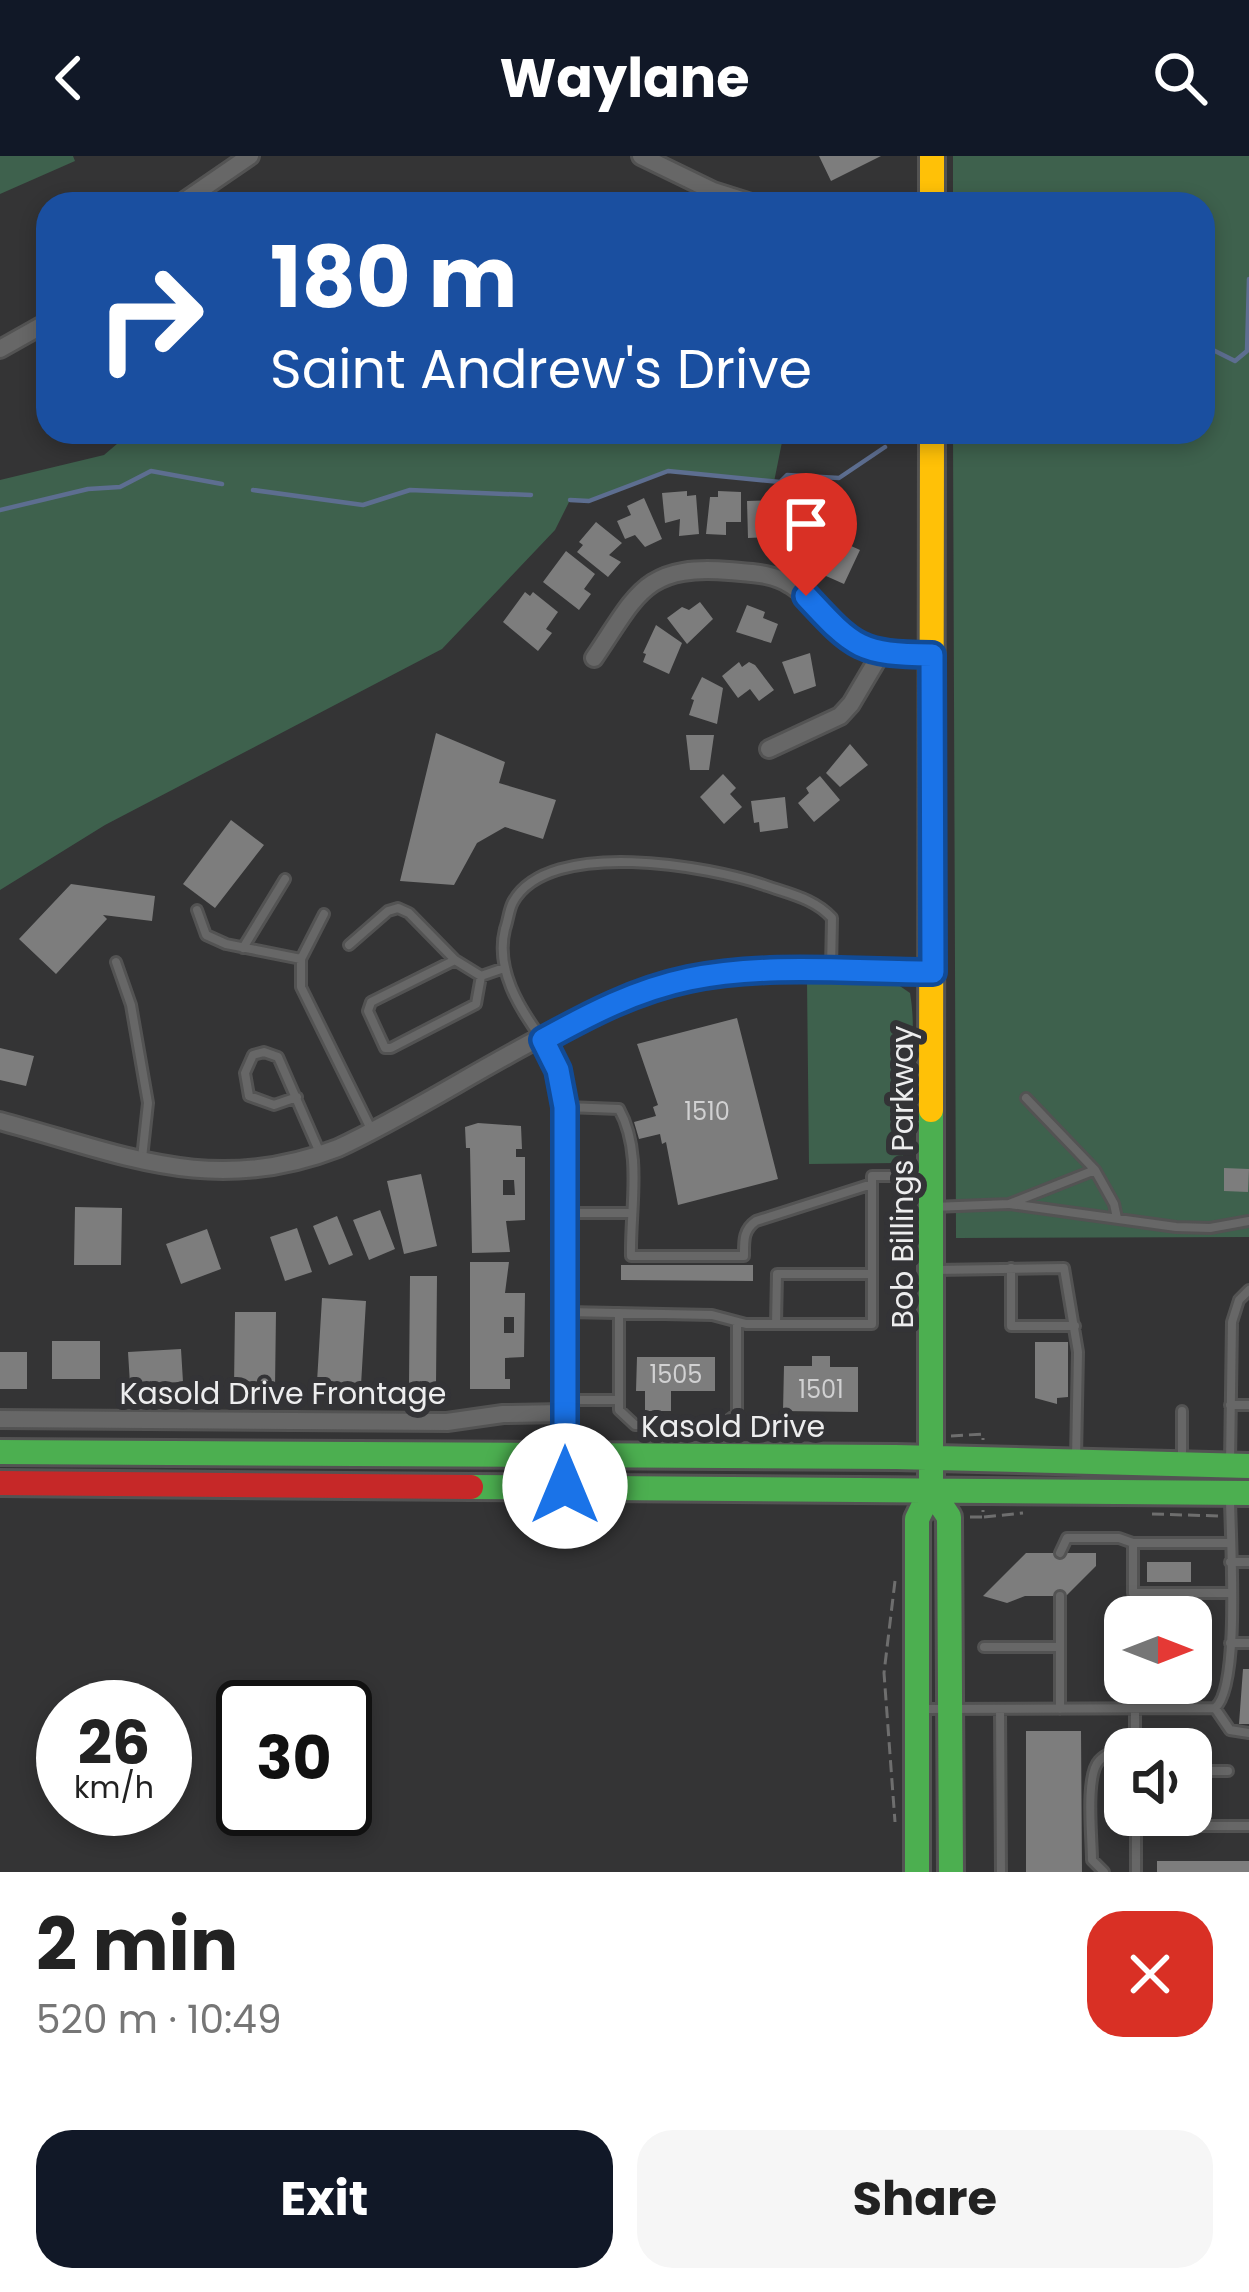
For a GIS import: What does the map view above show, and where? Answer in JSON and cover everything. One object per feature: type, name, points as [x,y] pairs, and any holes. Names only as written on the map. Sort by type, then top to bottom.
[{"type":"main road","points":[[932,156],[932,192]]},
{"type":"main road","name":"Bob Billings Parkway","points":[[917,1872],[917,1519],[931,1490],[932,444]]},
{"type":"main road","name":"Kasold Drive","points":[[0,1452],[931,1458],[1240,1465]]},
{"type":"main road","name":"Kasold Drive","points":[[0,1483],[1240,1493]]},
{"type":"main road","name":"Bob Billings Parkway","points":[[931,1490],[949,1517],[951,1872]]},
{"type":"street","points":[[198,192],[250,156]]},
{"type":"street","points":[[641,156],[716,192]]},
{"type":"street","points":[[0,349],[36,329]]},
{"type":"street","points":[[594,658],[649,584],[698,568],[781,579],[806,596],[836,629],[880,655],[932,655]]},
{"type":"street","points":[[769,749],[840,716],[880,655]]},
{"type":"street","points":[[0,1121],[177,1168],[229,1172],[283,1166],[372,1130],[626,998],[690,979],[754,971],[933,972]]},
{"type":"street","points":[[543,1040],[558,1070],[565,1107],[565,1486]]},
{"type":"street","name":"Kasold Drive Frontage","points":[[0,1419],[447,1422],[565,1407]]},
{"type":"lane","points":[[543,1040],[504,968],[502,940],[512,902],[530,884],[566,868],[621,863],[698,867],[821,906],[832,918],[831,972]]},
{"type":"lane","points":[[243,948],[285,879]]},
{"type":"lane","points":[[349,945],[388,911],[398,908],[410,914],[455,960],[481,976]]},
{"type":"lane","points":[[197,910],[206,934],[243,948],[301,959]]},
{"type":"lane","points":[[324,914],[301,959],[301,987],[372,1130]]},
{"type":"lane","points":[[455,960],[370,1002],[368,1011],[385,1048],[476,1004],[481,976]]},
{"type":"lane","points":[[116,962],[130,1005],[148,1103],[141,1160]]},
{"type":"lane","points":[[481,976],[504,968]]},
{"type":"lane","points":[[297,1097],[274,1105],[249,1096],[244,1073],[254,1054],[278,1057],[297,1097],[321,1154]]},
{"type":"lane","points":[[1026,1098],[1095,1170],[1117,1218]]},
{"type":"lane","points":[[565,1107],[619,1109],[634,1154],[631,1256],[744,1256],[748,1226],[756,1221],[872,1184]]},
{"type":"lane","points":[[1009,1204],[1095,1170]]},
{"type":"lane","points":[[565,1312],[712,1315],[776,1324],[872,1324],[872,1176],[933,1175]]},
{"type":"lane","points":[[933,1207],[1009,1204],[1210,1228],[1249,1222]]},
{"type":"lane","points":[[565,1213],[630,1213]]},
{"type":"lane","points":[[1011,1268],[1011,1326],[1075,1326]]},
{"type":"lane","points":[[932,1270],[1064,1268],[1078,1352],[1076,1460]]},
{"type":"lane","points":[[776,1324],[777,1274],[872,1274]]},
{"type":"lane","points":[[1215,1708],[1227,1691],[1230,1543],[1240,1493],[1230,1405],[1232,1322],[1239,1300],[1249,1290]]},
{"type":"lane","points":[[620,1313],[620,1400],[623,1417],[635,1425],[722,1425],[737,1414],[737,1322]]},
{"type":"lane","points":[[565,1407],[620,1400]]},
{"type":"lane","points":[[1230,1405],[1249,1405]]},
{"type":"lane","points":[[1182,1462],[1183,1411]]},
{"type":"lane","points":[[1060,1553],[1067,1538],[1230,1543]]},
{"type":"lane","points":[[1132,1543],[1132,1593],[1230,1593]]},
{"type":"lane","points":[[1230,1562],[1249,1562]]},
{"type":"lane","points":[[1060,1596],[1060,1709]]},
{"type":"lane","points":[[1230,1643],[1249,1643]]},
{"type":"lane","points":[[984,1647],[1060,1647]]},
{"type":"lane","points":[[1135,1708],[1135,1728]]},
{"type":"lane","points":[[917,1709],[1215,1708]]},
{"type":"lane","points":[[1215,1708],[1230,1730],[1249,1732]]},
{"type":"lane","points":[[1000,1709],[1001,1872]]},
{"type":"lane","points":[[1104,1758],[1092,1776],[1092,1860],[1104,1872]]},
{"type":"lane","points":[[1212,1771],[1228,1771]]},
{"type":"lane","points":[[1212,1826],[1249,1826]]},
{"type":"lane","points":[[1136,1836],[1136,1872]]},
{"type":"path","points":[[896,1833],[884,1672],[897,1570]]},
{"type":"green space","points":[[0,156],[73,156],[75,161],[0,194]]},
{"type":"green space","points":[[953,156],[1249,156],[1249,1237],[956,1238],[953,444],[1215,444],[1215,192],[953,192]]},
{"type":"green space","points":[[117,444],[782,444],[774,482],[668,471],[589,501],[570,500],[555,530],[442,649],[105,825],[0,890],[0,480],[104,455]]},
{"type":"green space","points":[[807,981],[894,982],[910,993],[912,1053],[904,1154],[897,1163],[809,1164]]},
{"type":"building","points":[[819,156],[881,156],[831,181]]},
{"type":"building","points":[[687,491],[687,496],[696,495],[699,534],[679,536],[680,519],[665,523],[662,493]]},
{"type":"building","points":[[718,491],[741,492],[741,522],[726,522],[726,535],[706,534],[710,497],[718,497]]},
{"type":"building","points":[[644,498],[662,539],[645,547],[635,535],[625,539],[617,521],[631,515],[627,506]]},
{"type":"building","points":[[781,500],[782,527],[774,527],[767,537],[748,538],[747,501]]},
{"type":"building","points":[[820,502],[836,513],[804,554],[788,543],[796,530],[791,526],[805,504],[815,510]]},
{"type":"building","points":[[596,522],[622,543],[609,555],[621,562],[608,577],[577,552],[583,545],[579,542]]},
{"type":"building","points":[[829,536],[860,550],[844,584],[826,576],[825,562],[819,560]]},
{"type":"building","points":[[566,551],[595,574],[584,589],[591,594],[579,610],[543,582]]},
{"type":"building","points":[[525,592],[530,596],[533,592],[558,612],[546,629],[552,633],[538,651],[503,622]]},
{"type":"building","points":[[700,602],[713,619],[687,644],[667,618]]},
{"type":"building","points":[[747,605],[778,624],[771,643],[736,632]]},
{"type":"building","points":[[656,625],[682,643],[669,674],[643,662]]},
{"type":"building","points":[[810,653],[816,686],[794,694],[782,662]]},
{"type":"building","points":[[739,662],[742,667],[749,662],[755,665],[774,690],[759,701],[750,689],[738,698],[722,676]]},
{"type":"building","points":[[702,677],[723,688],[717,724],[689,715]]},
{"type":"building","points":[[436,733],[505,762],[499,783],[556,800],[543,839],[505,827],[477,843],[454,885],[400,881]]},
{"type":"building","points":[[686,735],[714,735],[709,770],[690,770]]},
{"type":"building","points":[[850,744],[868,765],[840,787],[826,773]]},
{"type":"building","points":[[723,774],[736,788],[730,794],[742,807],[724,824],[700,797]]},
{"type":"building","points":[[820,776],[840,800],[814,822],[798,803]]},
{"type":"building","points":[[785,797],[788,828],[760,832],[751,801]]},
{"type":"building","points":[[231,820],[264,845],[215,908],[183,884]]},
{"type":"building","points":[[71,884],[155,896],[152,921],[103,915],[107,919],[56,974],[19,939]]},
{"type":"building","points":[[737,1018],[778,1179],[678,1205],[666,1142],[662,1144],[660,1134],[639,1139],[634,1122],[656,1116],[653,1107],[658,1105],[637,1044]]},
{"type":"building","points":[[0,1048],[34,1056],[26,1086],[0,1080]]},
{"type":"building","points":[[478,1123],[521,1126],[522,1149],[516,1149],[516,1157],[525,1157],[525,1220],[506,1221],[510,1252],[472,1253],[470,1148],[466,1148],[465,1127]],"holes":[[[503,1180],[514,1180],[515,1195],[503,1195]]]},
{"type":"building","points":[[1224,1168],[1249,1169],[1248,1192],[1224,1191]]},
{"type":"building","points":[[421,1174],[437,1246],[404,1254],[387,1181]]},
{"type":"building","points":[[75,1207],[122,1208],[121,1265],[74,1265]]},
{"type":"building","points":[[380,1210],[395,1249],[369,1260],[353,1220]]},
{"type":"building","points":[[337,1216],[353,1255],[329,1265],[313,1226]]},
{"type":"building","points":[[297,1228],[312,1272],[285,1281],[270,1237]]},
{"type":"building","points":[[207,1229],[221,1269],[181,1284],[166,1244]]},
{"type":"building","points":[[470,1262],[509,1262],[505,1293],[525,1293],[524,1357],[505,1358],[510,1389],[470,1389]],"holes":[[[504,1317],[514,1317],[514,1333],[504,1333]]]},
{"type":"building","points":[[621,1265],[753,1265],[753,1281],[621,1280]]},
{"type":"building","points":[[410,1276],[437,1276],[436,1385],[409,1385]]},
{"type":"building","points":[[322,1298],[366,1301],[361,1385],[317,1382]]},
{"type":"building","points":[[235,1312],[276,1312],[275,1388],[234,1387]]},
{"type":"building","points":[[52,1341],[100,1341],[100,1379],[52,1379]]},
{"type":"building","points":[[1035,1342],[1068,1342],[1068,1397],[1057,1398],[1057,1404],[1035,1398]]},
{"type":"building","points":[[181,1349],[183,1382],[130,1384],[128,1352]]},
{"type":"building","points":[[0,1352],[27,1352],[27,1389],[0,1389]]},
{"type":"building","points":[[812,1356],[830,1356],[830,1367],[858,1367],[858,1412],[783,1411],[784,1366],[812,1366]]},
{"type":"building","points":[[637,1357],[715,1357],[715,1391],[671,1391],[671,1411],[645,1411],[645,1391],[636,1391]]},
{"type":"building","points":[[1026,1553],[1096,1553],[1096,1566],[1066,1596],[1025,1596],[1007,1603],[983,1596]]},
{"type":"building","points":[[1147,1562],[1191,1562],[1191,1582],[1147,1582]]},
{"type":"building","points":[[1243,1669],[1249,1669],[1249,1724],[1239,1724]]},
{"type":"building","points":[[1026,1731],[1081,1731],[1082,1872],[1026,1872]]},
{"type":"building","points":[[1157,1861],[1249,1861],[1249,1872],[1157,1872]]},
{"type":"waterway","points":[[1215,351],[1235,361],[1247,351],[1249,279]]},
{"type":"waterway","points":[[570,500],[589,501],[668,471],[780,482],[787,475],[839,478],[885,447]]},
{"type":"waterway","points":[[0,510],[88,489],[120,487],[151,471],[222,484]]},
{"type":"waterway","points":[[253,490],[363,505],[410,490],[531,495]]},
{"type":"traffic: fast","points":[[917,1872],[917,1519],[931,1490],[931,1110]]},
{"type":"traffic: fast","points":[[0,1452],[896,1457],[1249,1466]]},
{"type":"traffic: fast","points":[[471,1487],[1249,1493]]},
{"type":"traffic: fast","points":[[931,1490],[949,1517],[951,1872]]},
{"type":"traffic: slow","points":[[932,156],[932,192]]},
{"type":"traffic: slow","points":[[931,1110],[932,444]]},
{"type":"traffic: jam","points":[[0,1483],[471,1487]]},
{"type":"route","points":[[565,1486],[565,1107],[558,1070],[543,1040],[626,998],[690,979],[754,971],[933,972],[932,655],[880,655],[864,648],[836,629],[806,596]]}]
